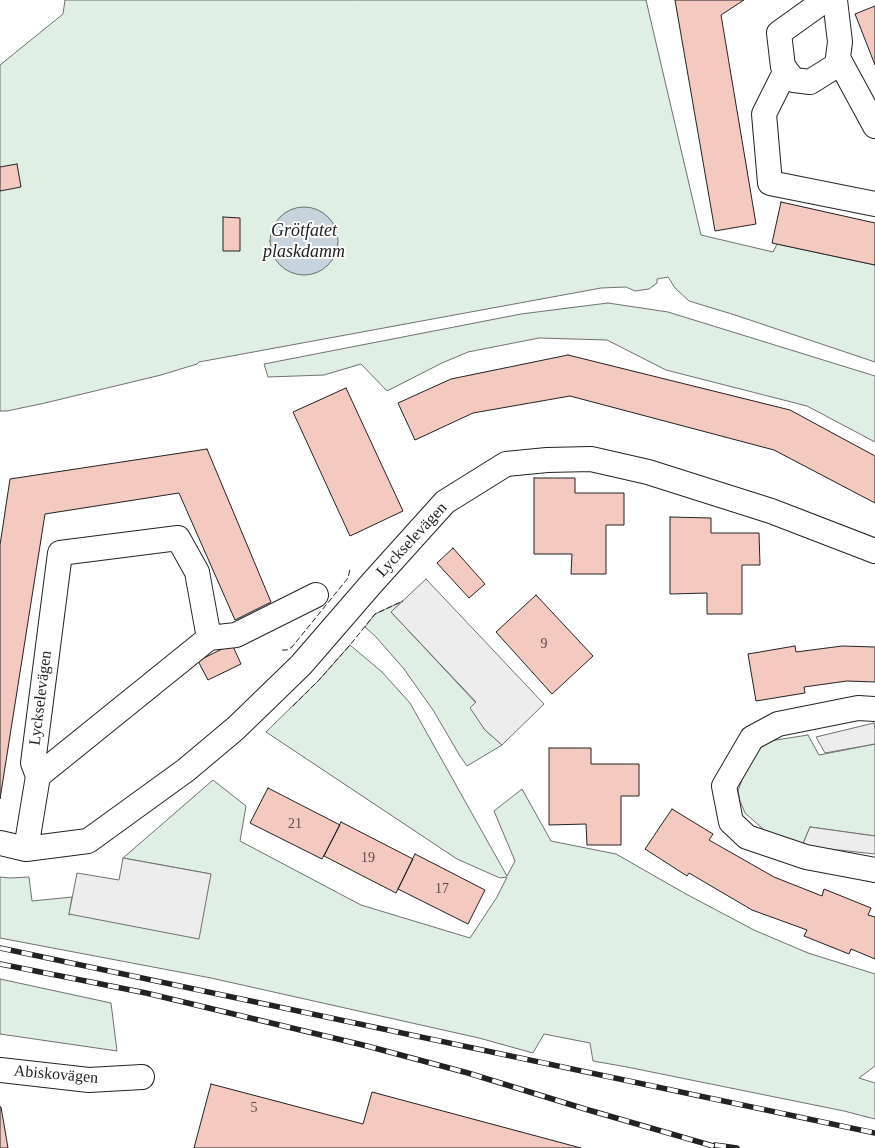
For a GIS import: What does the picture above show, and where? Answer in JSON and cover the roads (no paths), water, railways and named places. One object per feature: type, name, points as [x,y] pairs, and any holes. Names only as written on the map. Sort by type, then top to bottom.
[{"type":"street","points":[[825,0],[780,33],[783,67],[794,80],[810,82],[837,65],[840,42],[835,0]]},
{"type":"street","points":[[838,58],[875,126]]},
{"type":"street","points":[[786,70],[764,114],[770,183],[875,204]]},
{"type":"street","name":"Lyckselevägen","points":[[0,843],[26,849],[88,841],[186,770],[236,728],[301,665],[445,502],[506,464],[547,460],[591,459],[648,472],[771,511],[875,551]]},
{"type":"street","name":"Lyckselevägen","points":[[26,849],[38,776],[33,763],[60,553],[178,538],[197,572],[209,638],[38,776]]},
{"type":"street","points":[[209,638],[236,635],[316,595]]},
{"type":"street","points":[[875,709],[858,708],[778,724],[752,738],[724,786],[731,822],[747,837],[806,857],[875,870]]},
{"type":"street","name":"Abiskovägen","points":[[0,1070],[89,1080],[142,1076]]},
{"type":"water","name":"Grötfatet plaskdamm","points":[[297,207],[311,207],[323,212],[333,222],[338,234],[338,248],[333,260],[323,270],[311,275],[297,275],[285,270],[275,260],[270,248],[270,234],[275,222],[285,212]]},
{"type":"railway","points":[[0,948],[875,1133]]},
{"type":"railway","points":[[0,964],[146,993],[367,1046],[468,1073],[720,1148]]},
{"type":"railway","points":[[715,1145],[737,1148]]}]
